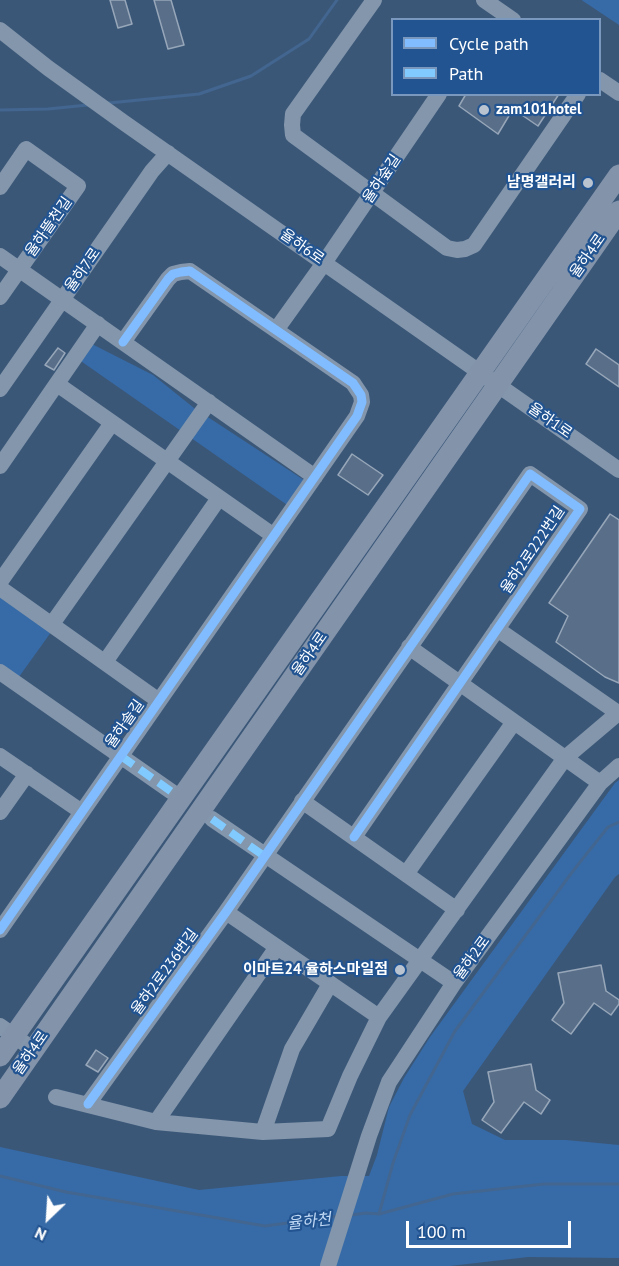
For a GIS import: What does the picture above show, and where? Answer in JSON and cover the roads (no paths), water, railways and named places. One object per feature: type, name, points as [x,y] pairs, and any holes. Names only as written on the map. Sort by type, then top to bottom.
[{"type":"main road","name":"율하4로","points":[[0,1056],[7,1031],[619,175]]},
{"type":"main road","name":"율하4로","points":[[0,1098],[619,211]]},
{"type":"street","points":[[374,0],[293,114],[291,124],[293,135],[447,248],[456,250],[474,245],[577,96]]},
{"type":"street","points":[[491,10],[509,18]]},
{"type":"street","name":"율하6로","points":[[0,30],[123,122],[480,372]]},
{"type":"street","points":[[601,81],[619,93]]},
{"type":"street","name":"율하숲길","points":[[276,330],[438,96]]},
{"type":"street","name":"율하뜰천길","points":[[0,187],[26,149],[78,186],[0,297]]},
{"type":"street","name":"율하7로","points":[[0,389],[152,171],[168,153]]},
{"type":"street","points":[[0,256],[19,270]]},
{"type":"street","name":"율하뜰천길","points":[[19,270],[315,477]]},
{"type":"street","name":"율하솔길","points":[[0,930],[357,416],[362,402],[361,395],[353,382],[190,272],[173,274],[168,279],[123,342]]},
{"type":"street","points":[[0,466],[98,324]]},
{"type":"street","name":"율하1로","points":[[480,372],[619,470]]},
{"type":"street","points":[[57,384],[274,536]]},
{"type":"street","points":[[52,624],[209,402]]},
{"type":"street","points":[[0,582],[112,423]]},
{"type":"street","name":"율하2로222번길","points":[[264,856],[530,474],[579,509],[354,837]]},
{"type":"street","points":[[105,662],[219,498]]},
{"type":"street","name":"율하솔길","points":[[0,588],[159,701]]},
{"type":"street","points":[[56,1097],[156,1122],[263,1132],[328,1129],[350,1076],[379,1017],[565,758],[618,713],[497,629]]},
{"type":"street","points":[[410,647],[600,783]]},
{"type":"street","name":"율하솔길","points":[[0,672],[121,756]]},
{"type":"street","points":[[406,874],[514,722]]},
{"type":"street","points":[[0,756],[82,812]]},
{"type":"street","points":[[121,756],[172,792]]},
{"type":"street","name":"율하2로","points":[[329,1265],[369,1136],[389,1082],[454,983],[600,783],[619,766]]},
{"type":"street","points":[[0,812],[27,774]]},
{"type":"street","points":[[302,801],[457,910]]},
{"type":"street","points":[[212,819],[454,983]]},
{"type":"street","name":"율하2로236번길","points":[[88,1104],[264,856]]},
{"type":"street","points":[[226,912],[379,1017]]},
{"type":"street","points":[[156,1122],[277,947]]},
{"type":"street","points":[[263,1132],[292,1049],[330,984]]},
{"type":"street","points":[[7,1031],[34,1050]]},
{"type":"waterway","points":[[109,103],[199,94],[251,76],[309,39],[337,0]]},
{"type":"waterway","points":[[0,110],[88,105]]},
{"type":"waterway","points":[[379,1214],[393,1163],[410,1115],[455,1031],[573,871],[608,827],[619,822]]},
{"type":"waterway","name":"율하천","points":[[0,1176],[66,1192],[265,1226],[339,1216]]},
{"type":"waterway","name":"율하천","points":[[351,1215],[379,1214],[453,1194],[544,1184],[619,1184]]},
{"type":"place","name":"zam101hotel","points":[[484,110]]},
{"type":"place","name":"남명갤러리","points":[[588,183]]},
{"type":"place","name":"이마트24 율하스마일점","points":[[400,970]]}]
